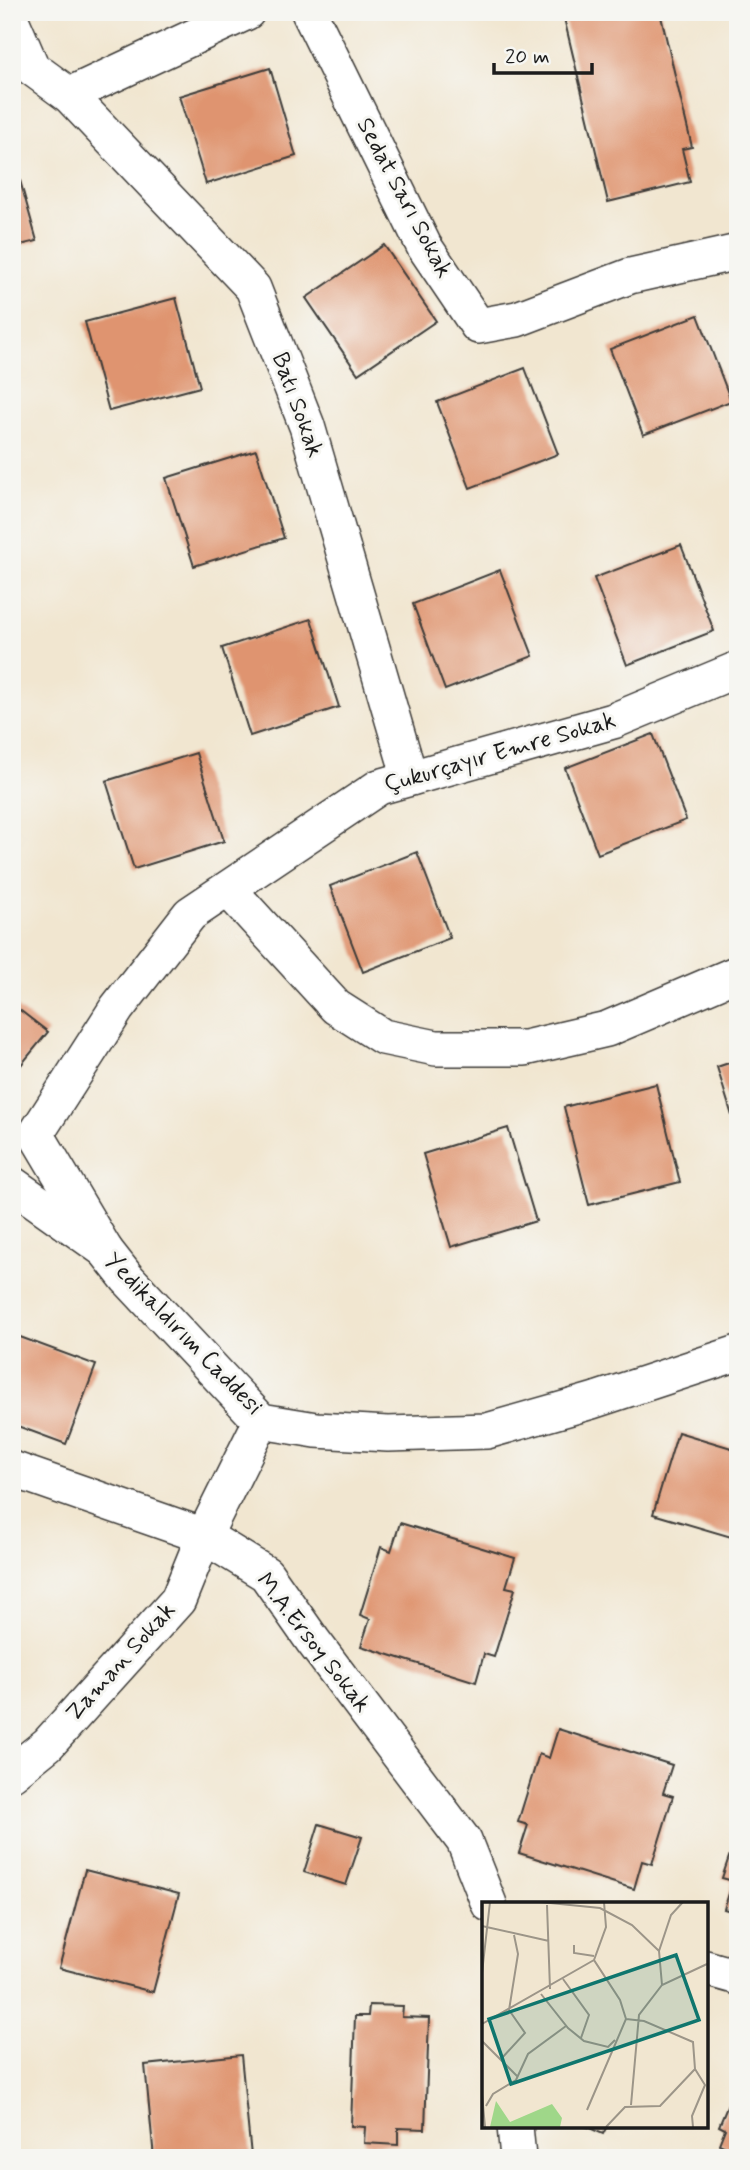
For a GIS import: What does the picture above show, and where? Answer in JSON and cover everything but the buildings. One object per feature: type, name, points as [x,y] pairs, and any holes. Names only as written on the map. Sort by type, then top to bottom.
[{"type":"street","points":[[69,95],[247,12]]},
{"type":"street","name":"Sedat Sarı Sokak","points":[[309,12],[424,246],[478,326],[517,318],[630,276],[738,252]]},
{"type":"street","name":"Batı Sokak","points":[[12,22],[32,68],[69,95],[253,288],[307,426],[410,778]]},
{"type":"street","name":"Çukurçayır Emre Sokak","points":[[104,1250],[36,1134],[117,1008],[190,914],[379,787],[612,721],[738,669]]},
{"type":"street","points":[[228,889],[337,1007],[383,1037],[436,1048],[525,1048],[607,1029],[738,973]]},
{"type":"street","name":"Yedikaldırım Caddesi","points":[[12,1184],[104,1250],[261,1421],[316,1430],[388,1434],[488,1431],[592,1401],[738,1353]]},
{"type":"street","name":"Zaman Sokak","points":[[12,1773],[48,1744],[178,1600],[204,1536],[261,1421]]},
{"type":"street","name":"M.A.Ersoy Sokak","points":[[12,1469],[204,1536],[266,1574],[313,1641],[464,1841],[488,1902]]},
{"type":"street","points":[[708,1969],[738,1977]]},
{"type":"street","points":[[515,2128],[518,2158]]}]
